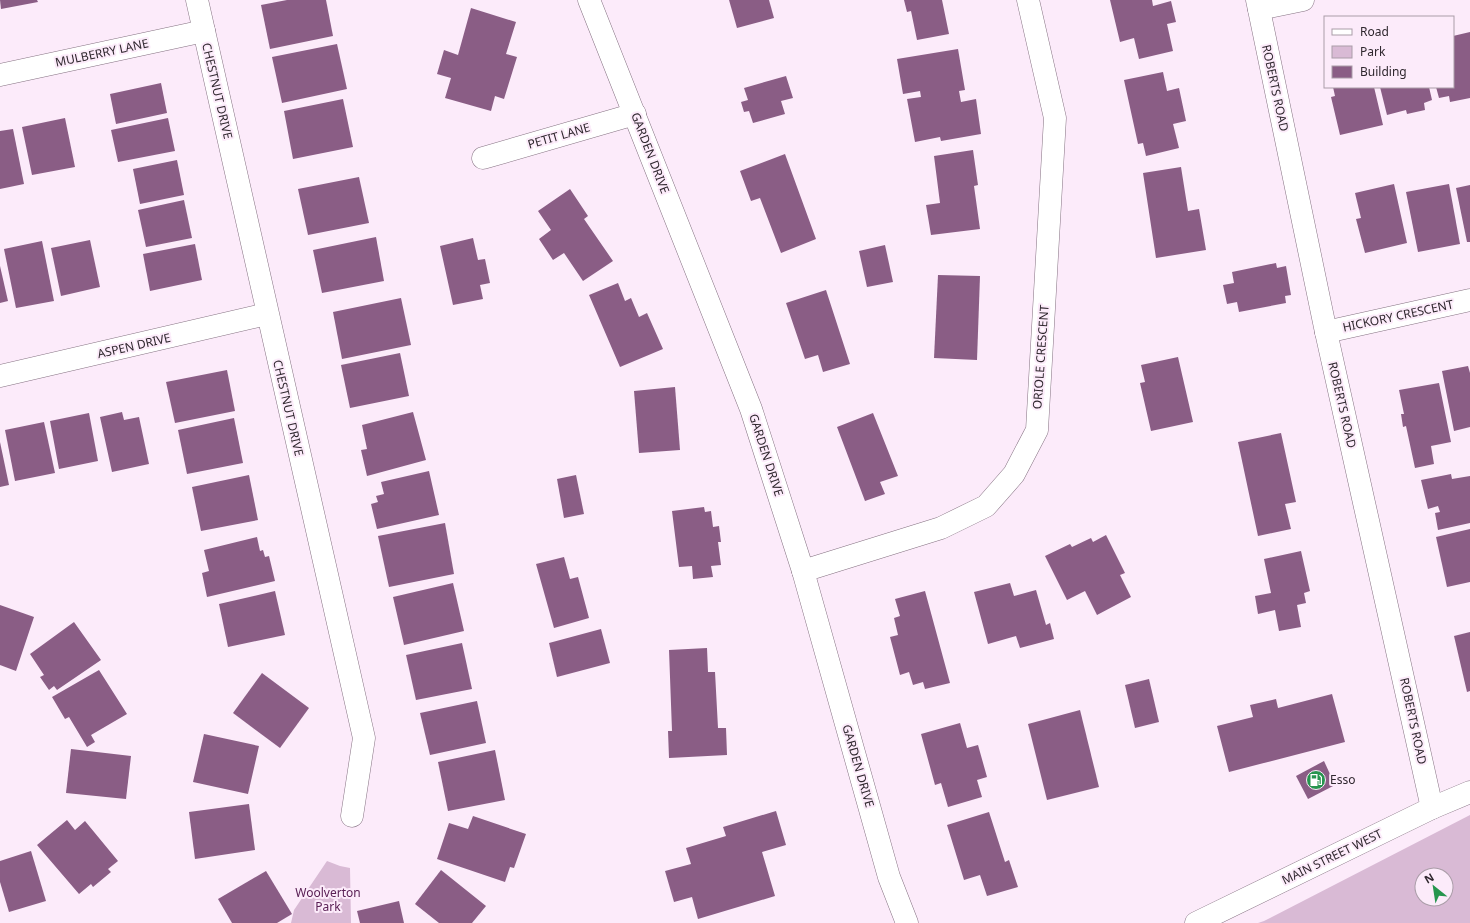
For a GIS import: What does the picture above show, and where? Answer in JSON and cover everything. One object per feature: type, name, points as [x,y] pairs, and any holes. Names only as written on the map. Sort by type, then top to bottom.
[{"type":"street","name":"CHESTNUT DRIVE","points":[[197,0],[364,738],[352,816]]},
{"type":"street","name":"GARDEN DRIVE","points":[[589,0],[751,408],[803,571],[889,877],[907,923]]},
{"type":"street","name":"ORIOLE CRESCENT","points":[[803,571],[941,528],[986,506],[1014,474],[1037,430],[1055,118],[1028,0]]},
{"type":"street","points":[[1258,5],[1304,0]]},
{"type":"street","name":"ROBERTS ROAD","points":[[1258,5],[1326,332],[1432,808]]},
{"type":"street","name":"MULBERRY LANE","points":[[0,75],[204,31]]},
{"type":"street","name":"PETIT LANE","points":[[484,158],[635,114]]},
{"type":"street","name":"HICKORY CRESCENT","points":[[1326,332],[1470,300]]},
{"type":"street","name":"ASPEN DRIVE","points":[[0,376],[267,314]]},
{"type":"street","name":"MAIN STREET WEST","points":[[1196,923],[1432,808],[1470,792]]},
{"type":"green space","points":[[1470,815],[1470,923],[1258,923],[1264,921]]},
{"type":"green space","name":"Woolverton Park","points":[[327,861],[350,868],[351,923],[291,923],[294,910]]},
{"type":"building","points":[[0,0],[37,0],[38,2],[1,9]]},
{"type":"building","points":[[287,0],[326,0],[333,36],[270,49],[261,5]]},
{"type":"building","points":[[729,0],[769,0],[774,18],[737,28]]},
{"type":"building","points":[[904,0],[942,0],[949,34],[917,40],[911,11],[907,12]]},
{"type":"building","points":[[1110,0],[1152,0],[1153,6],[1171,1],[1176,22],[1167,24],[1173,51],[1139,59],[1134,38],[1120,42]]},
{"type":"building","points":[[471,8],[516,22],[506,54],[517,57],[504,99],[495,96],[491,111],[445,98],[451,78],[437,74],[444,50],[458,55]]},
{"type":"building","points":[[1470,32],[1470,98],[1450,102],[1449,96],[1439,98],[1436,88],[1454,88],[1454,36]]},
{"type":"building","points":[[337,44],[347,89],[282,103],[272,57]]},
{"type":"building","points":[[958,49],[965,90],[959,91],[961,102],[976,99],[981,134],[941,141],[940,137],[915,142],[907,99],[921,97],[920,91],[903,94],[897,59]]},
{"type":"building","points":[[1163,72],[1167,91],[1179,88],[1186,121],[1173,124],[1179,148],[1146,156],[1143,143],[1138,144],[1124,80]]},
{"type":"building","points":[[786,76],[793,98],[781,101],[785,114],[753,123],[749,111],[744,112],[741,102],[748,100],[744,88]]},
{"type":"building","points":[[161,83],[167,113],[116,124],[110,94]]},
{"type":"building","points":[[1333,88],[1374,88],[1383,125],[1340,135],[1331,97],[1335,96]]},
{"type":"building","points":[[1380,88],[1429,88],[1432,100],[1424,103],[1425,110],[1407,114],[1406,110],[1387,115]]},
{"type":"building","points":[[343,99],[353,147],[293,159],[284,111]]},
{"type":"building","points":[[65,118],[75,167],[32,175],[22,127]]},
{"type":"building","points":[[168,118],[175,151],[118,162],[111,130]]},
{"type":"building","points":[[13,129],[24,184],[0,189],[0,131]]},
{"type":"building","points":[[973,150],[978,185],[974,186],[980,229],[931,235],[926,205],[940,203],[934,156]]},
{"type":"building","points":[[785,154],[816,239],[781,253],[760,198],[751,201],[740,171]]},
{"type":"building","points":[[177,160],[184,195],[140,204],[133,169]]},
{"type":"building","points":[[1181,167],[1188,211],[1199,209],[1206,250],[1156,258],[1143,173]]},
{"type":"building","points":[[359,177],[369,223],[308,235],[298,189]]},
{"type":"building","points":[[1394,184],[1407,243],[1365,253],[1356,219],[1361,218],[1355,193]]},
{"type":"building","points":[[1449,184],[1460,244],[1418,252],[1406,192]]},
{"type":"building","points":[[1470,185],[1470,242],[1467,242],[1456,188]]},
{"type":"building","points":[[570,189],[588,216],[584,219],[613,261],[583,281],[564,253],[553,260],[539,239],[551,230],[538,211]]},
{"type":"building","points":[[184,200],[192,238],[146,247],[138,210]]},
{"type":"building","points":[[376,237],[384,281],[322,293],[313,250]]},
{"type":"building","points":[[473,238],[478,260],[485,259],[490,283],[480,285],[483,299],[453,305],[440,246]]},
{"type":"building","points":[[90,240],[100,287],[61,296],[51,248]]},
{"type":"building","points":[[42,241],[54,301],[16,308],[4,249]]},
{"type":"building","points":[[195,244],[202,280],[150,291],[143,254]]},
{"type":"building","points":[[885,245],[893,282],[867,287],[859,251]]},
{"type":"building","points":[[1276,263],[1277,268],[1286,266],[1291,295],[1285,296],[1286,303],[1239,312],[1237,302],[1227,304],[1223,285],[1234,283],[1232,272]]},
{"type":"building","points":[[0,266],[8,301],[0,303]]},
{"type":"building","points":[[938,275],[980,276],[977,360],[934,358]]},
{"type":"building","points":[[618,283],[625,301],[631,298],[639,317],[647,313],[663,349],[620,367],[589,295]]},
{"type":"building","points":[[826,290],[850,364],[823,372],[818,355],[805,359],[786,303]]},
{"type":"building","points":[[401,298],[411,345],[342,359],[333,312]]},
{"type":"building","points":[[400,353],[409,396],[350,408],[341,365]]},
{"type":"building","points":[[1178,357],[1193,422],[1151,431],[1140,383],[1145,382],[1141,365]]},
{"type":"building","points":[[1468,366],[1470,373],[1470,427],[1454,431],[1442,371]]},
{"type":"building","points":[[227,370],[235,411],[175,423],[166,382]]},
{"type":"building","points":[[1439,383],[1451,442],[1431,446],[1434,464],[1415,468],[1406,426],[1403,427],[1401,414],[1404,414],[1399,390]]},
{"type":"building","points":[[675,387],[680,450],[639,453],[634,391]]},
{"type":"building","points":[[122,412],[124,420],[139,417],[149,464],[112,472],[100,417]]},
{"type":"building","points":[[413,412],[426,460],[367,476],[361,450],[367,449],[362,425]]},
{"type":"building","points":[[89,413],[98,461],[59,469],[50,421]]},
{"type":"building","points":[[873,413],[898,476],[880,482],[885,494],[865,501],[837,427]]},
{"type":"building","points":[[234,418],[243,463],[187,474],[178,430]]},
{"type":"building","points":[[44,422],[55,473],[15,481],[5,430]]},
{"type":"building","points":[[1281,433],[1296,502],[1285,504],[1291,529],[1258,536],[1238,442]]},
{"type":"building","points":[[0,442],[9,485],[0,487]]},
{"type":"building","points":[[429,471],[439,515],[377,529],[371,504],[378,502],[376,496],[384,494],[381,482]]},
{"type":"building","points":[[1451,474],[1452,479],[1470,476],[1470,523],[1438,530],[1435,513],[1440,512],[1438,506],[1428,509],[1421,480]]},
{"type":"building","points":[[249,475],[258,520],[201,531],[192,487]]},
{"type":"building","points":[[576,475],[584,514],[564,518],[557,479]]},
{"type":"building","points":[[704,507],[705,512],[711,511],[713,527],[719,526],[721,542],[718,542],[721,565],[711,566],[713,577],[693,579],[692,566],[679,567],[672,511]]},
{"type":"building","points":[[445,523],[454,574],[389,587],[378,536]]},
{"type":"building","points":[[1470,529],[1470,582],[1447,587],[1436,537]]},
{"type":"building","points":[[1106,535],[1125,573],[1120,575],[1131,597],[1097,615],[1085,591],[1067,600],[1045,556],[1070,544],[1072,547],[1091,538],[1093,542]]},
{"type":"building","points":[[257,537],[260,551],[263,550],[265,557],[269,556],[275,581],[207,597],[202,573],[209,571],[204,550]]},
{"type":"building","points":[[1301,551],[1310,591],[1304,593],[1306,603],[1297,605],[1301,627],[1279,631],[1275,610],[1258,614],[1255,596],[1271,593],[1264,559]]},
{"type":"building","points":[[564,557],[570,579],[578,577],[589,618],[554,628],[536,564]]},
{"type":"building","points":[[453,583],[464,631],[404,645],[393,597]]},
{"type":"building","points":[[1010,583],[1014,596],[1036,590],[1046,625],[1050,623],[1054,639],[1020,648],[1016,636],[988,644],[974,592]]},
{"type":"building","points":[[275,591],[285,635],[228,647],[219,604]]},
{"type":"building","points":[[925,591],[950,683],[925,689],[923,682],[913,685],[909,672],[900,675],[890,637],[898,635],[894,618],[900,616],[895,599]]},
{"type":"building","points":[[0,605],[34,617],[16,671],[0,665]]},
{"type":"building","points":[[74,622],[101,660],[57,690],[54,686],[49,690],[40,677],[44,675],[30,654]]},
{"type":"building","points":[[601,629],[610,663],[557,677],[549,643]]},
{"type":"building","points":[[1470,632],[1470,691],[1467,692],[1454,636]]},
{"type":"building","points":[[462,643],[472,689],[416,700],[406,655]]},
{"type":"building","points":[[707,648],[708,672],[715,672],[718,728],[726,728],[727,755],[669,758],[668,731],[672,731],[669,650]]},
{"type":"building","points":[[99,670],[127,714],[91,735],[95,742],[87,747],[69,717],[65,719],[52,697]]},
{"type":"building","points":[[262,673],[309,708],[280,748],[233,713]]},
{"type":"building","points":[[1149,679],[1159,722],[1135,728],[1125,685]]},
{"type":"building","points":[[1332,694],[1345,742],[1229,772],[1217,726],[1253,717],[1250,705],[1276,699],[1278,708]]},
{"type":"building","points":[[477,701],[486,743],[430,755],[420,713]]},
{"type":"building","points":[[1080,710],[1099,787],[1047,800],[1028,724]]},
{"type":"building","points":[[960,723],[967,748],[978,745],[987,777],[977,780],[982,797],[948,807],[941,783],[935,785],[921,734]]},
{"type":"building","points":[[204,734],[259,746],[248,794],[193,782]]},
{"type":"building","points":[[71,749],[131,756],[126,799],[66,793]]},
{"type":"building","points":[[495,750],[505,800],[448,811],[438,762]]},
{"type":"building","name":"Esso","points":[[1324,761],[1335,785],[1308,799],[1296,776]]},
{"type":"building","points":[[249,804],[255,850],[195,859],[189,812]]},
{"type":"building","points":[[776,811],[786,845],[762,852],[775,896],[698,919],[692,897],[674,902],[665,871],[691,864],[686,848],[726,836],[723,827]]},
{"type":"building","points":[[989,812],[1005,862],[1009,860],[1018,887],[987,896],[980,875],[964,880],[947,825]]},
{"type":"building","points":[[473,816],[526,834],[514,868],[510,867],[505,882],[437,859],[449,823],[468,829]]},
{"type":"building","points":[[67,820],[75,830],[85,821],[118,861],[108,869],[111,872],[93,887],[91,884],[79,894],[37,845]]},
{"type":"building","points":[[31,851],[46,901],[9,912],[0,882],[0,861]]},
{"type":"building","points":[[441,870],[486,906],[472,923],[439,923],[415,904]]},
{"type":"building","points":[[266,871],[292,914],[277,923],[232,923],[218,899]]},
{"type":"building","points":[[399,901],[404,923],[360,923],[357,911]]},
{"type":"place","name":"Esso","points":[[1316,780]]}]
